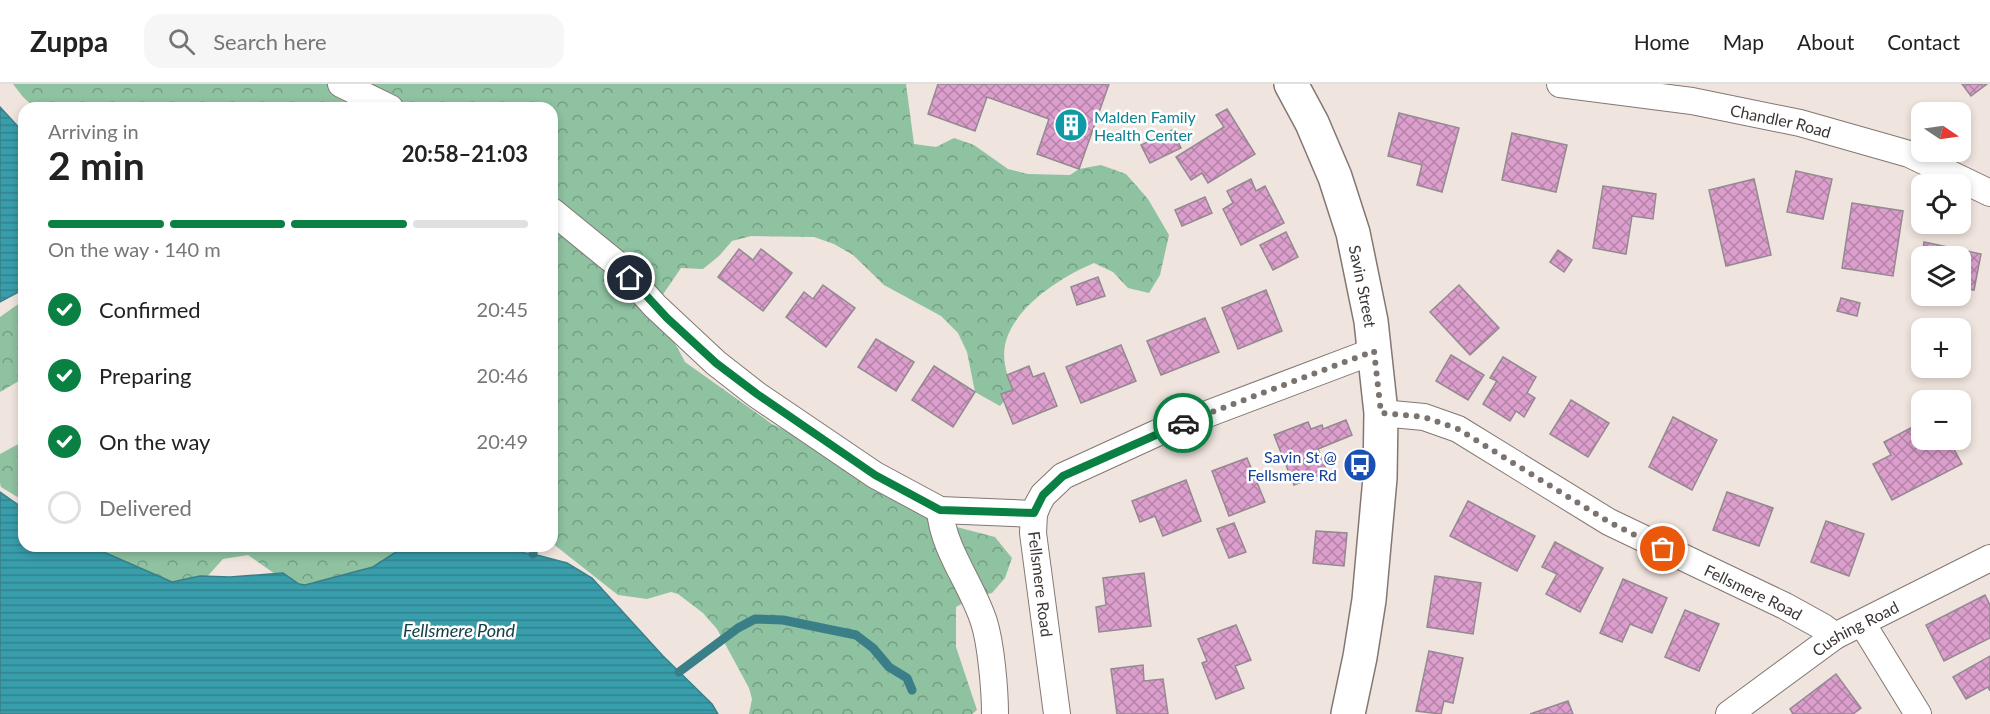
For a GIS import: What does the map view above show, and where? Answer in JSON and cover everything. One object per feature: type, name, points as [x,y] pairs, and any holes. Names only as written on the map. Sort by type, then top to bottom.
[{"type":"street","points":[[341,84],[378,102]]},
{"type":"street","name":"Savin Street","points":[[1291,84],[1312,123],[1345,205],[1361,262],[1381,413],[1380,478],[1370,589],[1360,657],[1348,714]]},
{"type":"street","name":"Chandler Road","points":[[1560,84],[1692,101],[1800,123],[1909,154],[1990,193]]},
{"type":"street","points":[[558,216],[617,264],[679,329],[716,363],[875,475],[940,510],[1034,513]]},
{"type":"street","name":"Fellsmere Road","points":[[1057,714],[1033,533],[1034,513],[1043,495],[1063,476],[1157,433],[1374,351]]},
{"type":"street","name":"Fellsmere Road","points":[[1381,413],[1424,417],[1458,429],[1609,522],[1785,606],[1835,636]]},
{"type":"street","points":[[940,510],[945,535],[985,623],[995,714]]},
{"type":"street","name":"Cushing Road","points":[[1729,714],[1835,636],[1990,558]]},
{"type":"street","points":[[1862,623],[1918,714]]},
{"type":"green space","points":[[13,84],[906,84],[914,144],[936,147],[954,138],[974,145],[1008,169],[1028,174],[1070,175],[1079,169],[1101,165],[1126,174],[1148,199],[1169,235],[1160,275],[1149,293],[1128,288],[1113,272],[1094,263],[1053,285],[1028,306],[1010,331],[1005,345],[1006,368],[1013,390],[1000,406],[975,392],[967,352],[958,333],[941,316],[884,285],[853,255],[834,244],[814,237],[751,236],[732,241],[703,269],[681,268],[655,306],[685,362],[772,424],[875,475],[941,523],[995,537],[1012,558],[1005,578],[992,593],[972,598],[956,607],[956,647],[977,710],[972,714],[749,714],[752,699],[749,688],[717,629],[703,613],[678,594],[671,592],[647,599],[618,595],[558,548],[558,102],[28,102]]},
{"type":"green space","points":[[18,304],[18,382],[0,392],[0,317]]},
{"type":"green space","points":[[18,444],[18,497],[1,487],[0,454]]},
{"type":"green space","points":[[98,552],[407,552],[376,575],[321,591],[285,581],[248,555],[223,559],[205,579],[153,582],[113,566]]},
{"type":"water","points":[[0,107],[18,126],[18,292],[0,302]]},
{"type":"water","name":"Fellsmere Pond","points":[[0,492],[18,505],[18,552],[104,552],[172,582],[200,576],[230,577],[283,573],[299,584],[305,585],[373,567],[396,552],[518,552],[567,563],[592,578],[663,656],[712,704],[718,714],[0,714]]},
{"type":"building","name":"Malden Family Health Center","points":[[938,84],[1109,84],[1079,169],[1037,154],[1049,119],[987,97],[975,131],[928,114]]},
{"type":"building","points":[[1962,84],[1987,84],[1971,96]]},
{"type":"building","points":[[1227,109],[1255,154],[1208,183],[1202,173],[1191,180],[1176,157],[1224,127],[1216,115]]},
{"type":"building","points":[[1399,113],[1459,128],[1442,192],[1417,185],[1422,165],[1388,156]]},
{"type":"building","points":[[1172,130],[1181,148],[1150,163],[1141,145]]},
{"type":"building","points":[[1512,133],[1567,145],[1556,192],[1502,180]]},
{"type":"building","points":[[1796,171],[1832,179],[1823,219],[1787,212]]},
{"type":"building","points":[[1251,179],[1256,191],[1265,186],[1284,223],[1241,245],[1223,209],[1233,203],[1227,191]]},
{"type":"building","points":[[1754,179],[1771,255],[1726,266],[1709,190]]},
{"type":"building","points":[[1603,186],[1656,194],[1653,219],[1632,216],[1626,254],[1593,248]]},
{"type":"building","points":[[1205,197],[1212,213],[1182,226],[1175,210]]},
{"type":"building","points":[[1852,203],[1903,211],[1893,276],[1842,268]]},
{"type":"building","points":[[1286,232],[1298,257],[1273,270],[1260,245]]},
{"type":"building","points":[[1924,242],[1943,246],[1923,246]]},
{"type":"building","points":[[739,249],[753,260],[761,249],[792,273],[763,311],[718,277]]},
{"type":"building","points":[[1558,250],[1572,260],[1564,272],[1550,262]]},
{"type":"building","points":[[1971,252],[1981,254],[1974,290],[1971,289]]},
{"type":"building","points":[[1098,277],[1105,296],[1077,305],[1071,287]]},
{"type":"building","points":[[823,285],[855,308],[826,347],[786,317],[804,292],[813,299]]},
{"type":"building","points":[[1459,285],[1499,328],[1470,355],[1430,312]]},
{"type":"building","points":[[1266,290],[1282,331],[1238,349],[1222,308]]},
{"type":"building","points":[[1841,298],[1860,303],[1857,316],[1837,311]]},
{"type":"building","points":[[1205,318],[1219,352],[1161,375],[1147,341]]},
{"type":"building","points":[[876,339],[914,362],[896,391],[858,367]]},
{"type":"building","points":[[1121,345],[1136,381],[1081,403],[1066,367]]},
{"type":"building","points":[[1451,355],[1484,375],[1468,400],[1436,381]]},
{"type":"building","points":[[1503,357],[1536,377],[1527,393],[1535,398],[1524,417],[1516,411],[1510,421],[1483,404],[1497,381],[1490,378]]},
{"type":"building","points":[[934,366],[975,392],[953,427],[912,400]]},
{"type":"building","points":[[1029,366],[1033,377],[1044,373],[1057,406],[1013,424],[1001,394],[1013,390],[1007,375]]},
{"type":"building","points":[[1571,400],[1609,423],[1588,457],[1550,434]]},
{"type":"building","points":[[1673,417],[1717,440],[1692,490],[1649,467]]},
{"type":"building","points":[[1346,420],[1352,435],[1318,449],[1327,472],[1294,485],[1274,435],[1308,422],[1311,429],[1322,425],[1323,429]]},
{"type":"building","points":[[1911,428],[1911,450],[1954,450],[1962,464],[1892,500],[1873,464],[1891,455],[1884,442]]},
{"type":"building","points":[[1247,458],[1265,502],[1229,516],[1212,471]]},
{"type":"building","points":[[1186,480],[1201,521],[1163,536],[1155,516],[1140,522],[1132,501]]},
{"type":"building","points":[[1727,492],[1773,508],[1759,546],[1713,530]]},
{"type":"building","points":[[1468,501],[1535,536],[1517,571],[1450,536]]},
{"type":"building","points":[[1826,521],[1864,534],[1849,576],[1811,562]]},
{"type":"building","points":[[1234,523],[1246,552],[1229,558],[1217,529]]},
{"type":"building","points":[[1316,531],[1347,533],[1344,566],[1313,563]]},
{"type":"building","points":[[1555,542],[1603,568],[1580,612],[1546,594],[1557,574],[1542,567]]},
{"type":"building","points":[[1144,573],[1151,626],[1099,632],[1096,607],[1106,605],[1103,578]]},
{"type":"building","points":[[1435,576],[1481,583],[1473,634],[1427,627]]},
{"type":"building","points":[[1623,579],[1667,598],[1652,633],[1630,624],[1622,642],[1600,633]]},
{"type":"building","points":[[1985,595],[1990,605],[1990,638],[1944,661],[1926,625]]},
{"type":"building","points":[[1685,610],[1719,624],[1699,671],[1665,657]]},
{"type":"building","points":[[1236,625],[1251,660],[1235,666],[1244,688],[1216,699],[1202,663],[1207,661],[1198,639]]},
{"type":"building","points":[[1429,651],[1463,658],[1453,703],[1444,701],[1441,714],[1416,711]]},
{"type":"building","points":[[1990,656],[1990,691],[1988,687],[1966,699],[1953,677]]},
{"type":"building","points":[[1143,665],[1144,681],[1163,679],[1168,714],[1117,714],[1111,669]]},
{"type":"building","points":[[1836,674],[1861,708],[1853,714],[1793,714],[1790,709]]},
{"type":"building","points":[[1568,701],[1573,714],[1530,714]]},
{"type":"waterway","points":[[679,672],[738,628],[755,619],[783,620],[856,635],[873,648],[889,667],[907,678],[912,690]]},
{"type":"way so far","points":[[1183,423],[1374,351],[1381,413],[1424,417],[1458,429],[1609,522],[1663,549]]},
{"type":"place","name":"Malden Family Health Center","points":[[1071,125]]},
{"type":"place","name":"Savin St @ Fellsmere Rd","points":[[1360,465]]},
{"type":"route","points":[[630,278],[655,306],[716,363],[757,394],[875,475],[940,510],[1034,513],[1043,495],[1063,476],[1183,423]]}]
